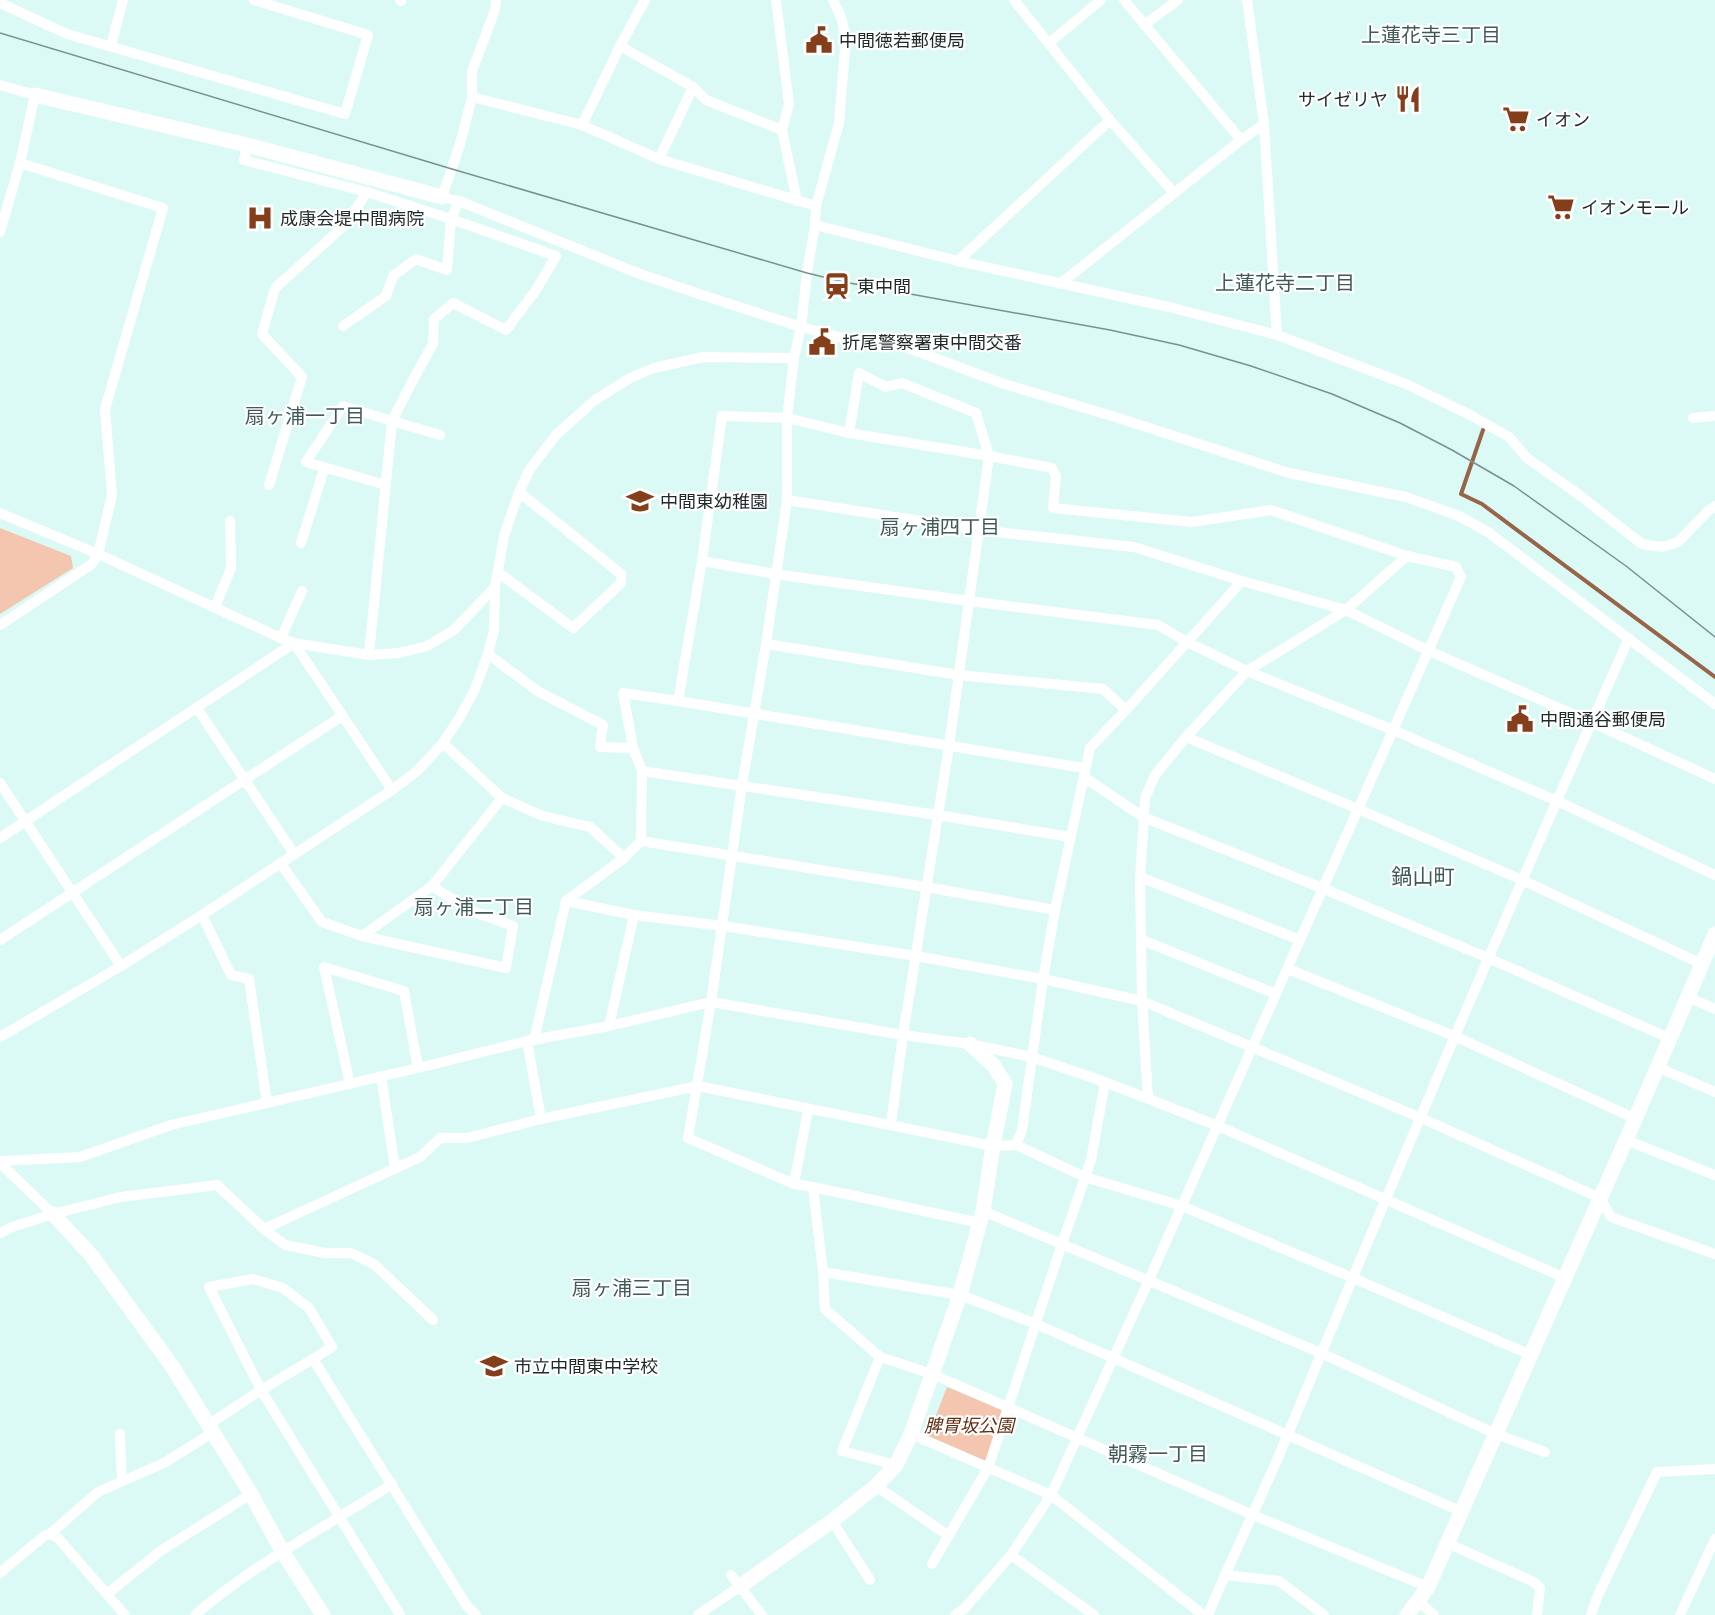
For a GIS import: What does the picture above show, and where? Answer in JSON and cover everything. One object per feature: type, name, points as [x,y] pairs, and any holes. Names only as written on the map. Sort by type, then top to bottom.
[{"type":"street","points":[[111,46],[123,0]]},
{"type":"street","points":[[0,3],[68,34],[345,114],[368,35],[252,0]]},
{"type":"street","points":[[442,197],[460,144],[472,97],[472,71],[495,10],[496,0]]},
{"type":"street","points":[[582,125],[645,0]]},
{"type":"street","points":[[776,0],[789,104],[782,130],[797,201]]},
{"type":"street","points":[[833,0],[841,17],[846,37],[839,123],[816,206],[816,225],[807,273],[801,327],[794,358],[787,418],[787,500],[742,785],[723,926],[688,1138],[794,1184],[982,1217],[1062,1244],[1320,1353],[1496,1434],[1545,1452]]},
{"type":"street","points":[[1014,0],[1110,120],[1174,193]]},
{"type":"street","points":[[1049,43],[1101,0]]},
{"type":"street","points":[[1124,0],[1241,140]]},
{"type":"street","points":[[1144,25],[1178,0]]},
{"type":"street","points":[[1247,0],[1264,124],[1277,335]]},
{"type":"street","points":[[620,46],[693,87],[706,100],[782,130]]},
{"type":"street","points":[[0,85],[35,96],[247,145],[459,201],[640,274],[801,327],[876,347],[895,343],[1004,384],[1289,473],[1406,497],[1459,516],[1488,532],[1715,704]]},
{"type":"street","points":[[659,159],[693,87]]},
{"type":"street","points":[[0,232],[20,163],[35,96]]},
{"type":"street","points":[[472,97],[582,125],[659,159],[816,206]]},
{"type":"street","points":[[958,261],[1110,120]]},
{"type":"street","points":[[1060,284],[1264,124]]},
{"type":"street","points":[[247,145],[244,160],[367,192],[556,256],[536,290],[506,330],[453,303],[434,319],[433,344],[392,421],[369,655]]},
{"type":"street","points":[[0,625],[92,564],[98,554],[112,495],[105,409],[163,208],[20,163]]},
{"type":"street","points":[[269,485],[302,377],[262,334],[275,288],[346,224],[367,192]]},
{"type":"street","points":[[343,326],[386,296],[393,276],[416,260],[447,270],[451,219],[459,201]]},
{"type":"street","points":[[816,225],[958,261],[1169,307],[1277,335],[1406,384],[1509,437],[1527,458],[1642,544],[1662,548],[1678,542],[1715,506]]},
{"type":"street","points":[[0,1038],[202,915],[392,790],[417,771],[443,743],[475,689],[494,630],[495,587],[504,536],[519,492],[530,469],[556,435],[595,400],[630,378],[654,368],[703,357],[794,358]]},
{"type":"street","points":[[849,434],[859,373],[886,387],[902,383],[976,413],[989,456],[949,746],[891,1125]]},
{"type":"street","points":[[386,485],[306,462],[343,406],[440,435]]},
{"type":"street","points":[[678,701],[702,561],[722,416],[787,418],[849,434],[1052,468],[1056,476],[1053,508],[1192,522],[1271,510],[1407,556],[1456,567],[1461,577],[1052,1495],[1011,1555],[965,1608],[955,1615]]},
{"type":"street","points":[[1693,418],[1715,416]]},
{"type":"street","points":[[301,543],[324,469]]},
{"type":"street","points":[[499,573],[573,628],[621,583],[621,574],[519,492]]},
{"type":"street","points":[[787,500],[978,530],[1134,547],[1242,581],[1346,610],[1429,651],[1715,779]]},
{"type":"street","points":[[0,513],[98,554],[281,638],[294,643],[369,655],[399,653],[426,646],[454,630],[495,587]]},
{"type":"street","points":[[215,607],[231,568],[230,520]]},
{"type":"street","points":[[1148,1098],[1142,1001],[1140,877],[1145,798],[1155,775],[1247,670],[1346,610],[1407,556]]},
{"type":"street","points":[[702,561],[775,574],[1158,625],[1187,642],[1247,670],[1557,801],[1715,875]]},
{"type":"street","points":[[1016,1145],[1022,1130],[1055,910],[1090,748],[1242,581]]},
{"type":"street","points":[[281,638],[302,591]]},
{"type":"street","points":[[1209,1615],[1288,1436],[1320,1353],[1454,1036],[1629,638]]},
{"type":"street","points":[[0,838],[294,643]]},
{"type":"street","points":[[294,643],[392,790]]},
{"type":"street","points":[[766,644],[959,675],[1102,689],[1126,710]]},
{"type":"street","points":[[488,654],[539,692],[603,725],[600,747],[633,748]]},
{"type":"street","points":[[542,1119],[530,1040],[566,901],[624,858],[641,841],[642,771],[633,748],[623,693],[949,746],[1084,772],[1143,817],[1322,888],[1669,1038]]},
{"type":"street","points":[[197,708],[294,854]]},
{"type":"street","points":[[0,940],[342,716]]},
{"type":"street","points":[[1186,737],[1522,880],[1702,964]]},
{"type":"street","points":[[443,743],[502,798],[543,816],[590,828],[624,858]]},
{"type":"street","points":[[642,771],[1070,837]]},
{"type":"street","points":[[0,783],[121,966]]},
{"type":"street","points":[[362,936],[432,886],[502,798]]},
{"type":"street","points":[[641,841],[1055,910]]},
{"type":"street","points":[[281,864],[322,922],[362,936],[506,968],[513,926],[469,910],[432,886]]},
{"type":"street","points":[[1140,877],[1300,940]]},
{"type":"street","points":[[566,901],[634,915],[723,926],[916,956],[1043,979],[1142,1001],[1421,1118],[1600,1198],[1611,1217],[1715,1254]]},
{"type":"street","points":[[202,915],[231,975],[249,979],[267,1103]]},
{"type":"street","points":[[609,1026],[634,915]]},
{"type":"street","points":[[1407,1615],[1428,1587],[1715,934]]},
{"type":"street","points":[[1142,940],[1276,994]]},
{"type":"street","points":[[350,1084],[324,967],[404,992],[418,1068]]},
{"type":"street","points":[[1287,969],[1454,1036],[1634,1118]]},
{"type":"street","points":[[1687,998],[1715,1009]]},
{"type":"street","points":[[0,1162],[80,1157],[171,1125],[530,1040],[609,1026],[711,1002],[903,1035],[970,1044],[1032,1057],[1105,1082],[1218,1126],[1564,1278]]},
{"type":"street","points":[[698,1615],[735,1581],[831,1521],[876,1486],[896,1464],[911,1434],[960,1295],[982,1217],[1005,1084],[994,1066],[970,1044]]},
{"type":"street","points":[[1657,1067],[1715,1092]]},
{"type":"street","points":[[381,1076],[395,1169]]},
{"type":"street","points":[[932,1564],[988,1468],[1092,1160],[1105,1082]]},
{"type":"street","points":[[264,1229],[420,1157],[440,1138],[467,1138],[542,1119],[698,1086],[993,1146],[1016,1145],[1085,1177],[1182,1206],[1531,1355]]},
{"type":"street","points":[[794,1184],[808,1110]]},
{"type":"street","points":[[1626,1140],[1715,1175]]},
{"type":"street","points":[[0,1162],[91,1255],[120,1292],[172,1366],[251,1494],[282,1551],[323,1615]]},
{"type":"street","points":[[0,1233],[53,1214],[121,1197],[218,1185],[264,1229],[285,1245],[325,1253],[351,1253],[374,1264],[433,1320]]},
{"type":"street","points":[[813,1187],[825,1309],[880,1357],[932,1374],[1253,1515],[1428,1587]]},
{"type":"street","points":[[823,1272],[960,1295],[1036,1324],[1460,1511]]},
{"type":"street","points":[[0,1573],[98,1492],[164,1463],[261,1390],[332,1347],[309,1308],[283,1288],[253,1279],[209,1287],[261,1390],[400,1615]]},
{"type":"street","points":[[880,1357],[842,1450],[896,1464]]},
{"type":"street","points":[[313,1359],[467,1606],[476,1615]]},
{"type":"street","points":[[120,1434],[122,1481]]},
{"type":"street","points":[[911,1434],[1052,1495],[1203,1615]]},
{"type":"street","points":[[1591,1615],[1657,1472],[1715,1469]]},
{"type":"street","points":[[195,1615],[282,1551],[392,1484]]},
{"type":"street","points":[[876,1486],[949,1536]]},
{"type":"street","points":[[107,1594],[162,1550],[251,1494]]},
{"type":"street","points":[[831,1521],[870,1580]]},
{"type":"street","points":[[50,1534],[57,1537],[125,1615]]},
{"type":"street","points":[[1680,1615],[1715,1539]]},
{"type":"street","points":[[1447,1543],[1534,1582],[1540,1588],[1537,1615]]},
{"type":"street","points":[[1011,1555],[1094,1615]]},
{"type":"street","points":[[1225,1575],[1279,1581],[1323,1615]]},
{"type":"street","points":[[735,1581],[762,1615]]},
{"type":"street","points":[[1418,1601],[1434,1615]]},
{"type":"street","points":[[965,1608],[974,1615]]},
{"type":"green space","points":[[0,528],[71,556],[73,568],[0,614]]},
{"type":"green space","name":"脾胃坂公園","points":[[947,1387],[1004,1411],[986,1461],[928,1436]]},
{"type":"waterway","points":[[1483,430],[1461,494],[1482,504],[1715,677]]},
{"type":"tram line","points":[[0,33],[807,273],[844,282],[1110,330],[1179,345],[1251,366],[1332,394],[1400,423],[1514,486],[1626,566],[1715,637]]},
{"type":"place","name":"中間徳若郵便局","points":[[819,40]]},
{"type":"place","name":"サイゼリヤ","points":[[1408,99]]},
{"type":"place","name":"イオン","points":[[1516,119]]},
{"type":"place","name":"イオンモール","points":[[1561,207]]},
{"type":"place","name":"成康会堤中間病院","points":[[260,218]]},
{"type":"place","name":"東中間","points":[[837,286]]},
{"type":"place","name":"折尾警察署東中間交番","points":[[822,342]]},
{"type":"place","name":"中間東幼稚園","points":[[640,501]]},
{"type":"place","name":"中間通谷郵便局","points":[[1520,719]]},
{"type":"place","name":"市立中間東中学校","points":[[494,1366]]},
{"type":"district","name":"上蓮花寺三丁目","points":[[1431,35]]},
{"type":"district","name":"上蓮花寺二丁目","points":[[1285,283]]},
{"type":"district","name":"扇ヶ浦一丁目","points":[[305,416]]},
{"type":"district","name":"扇ヶ浦四丁目","points":[[940,527]]},
{"type":"district","name":"鍋山町","points":[[1423,876]]},
{"type":"district","name":"扇ヶ浦二丁目","points":[[474,907]]},
{"type":"district","name":"扇ヶ浦三丁目","points":[[632,1288]]},
{"type":"district","name":"朝霧一丁目","points":[[1158,1454]]}]
